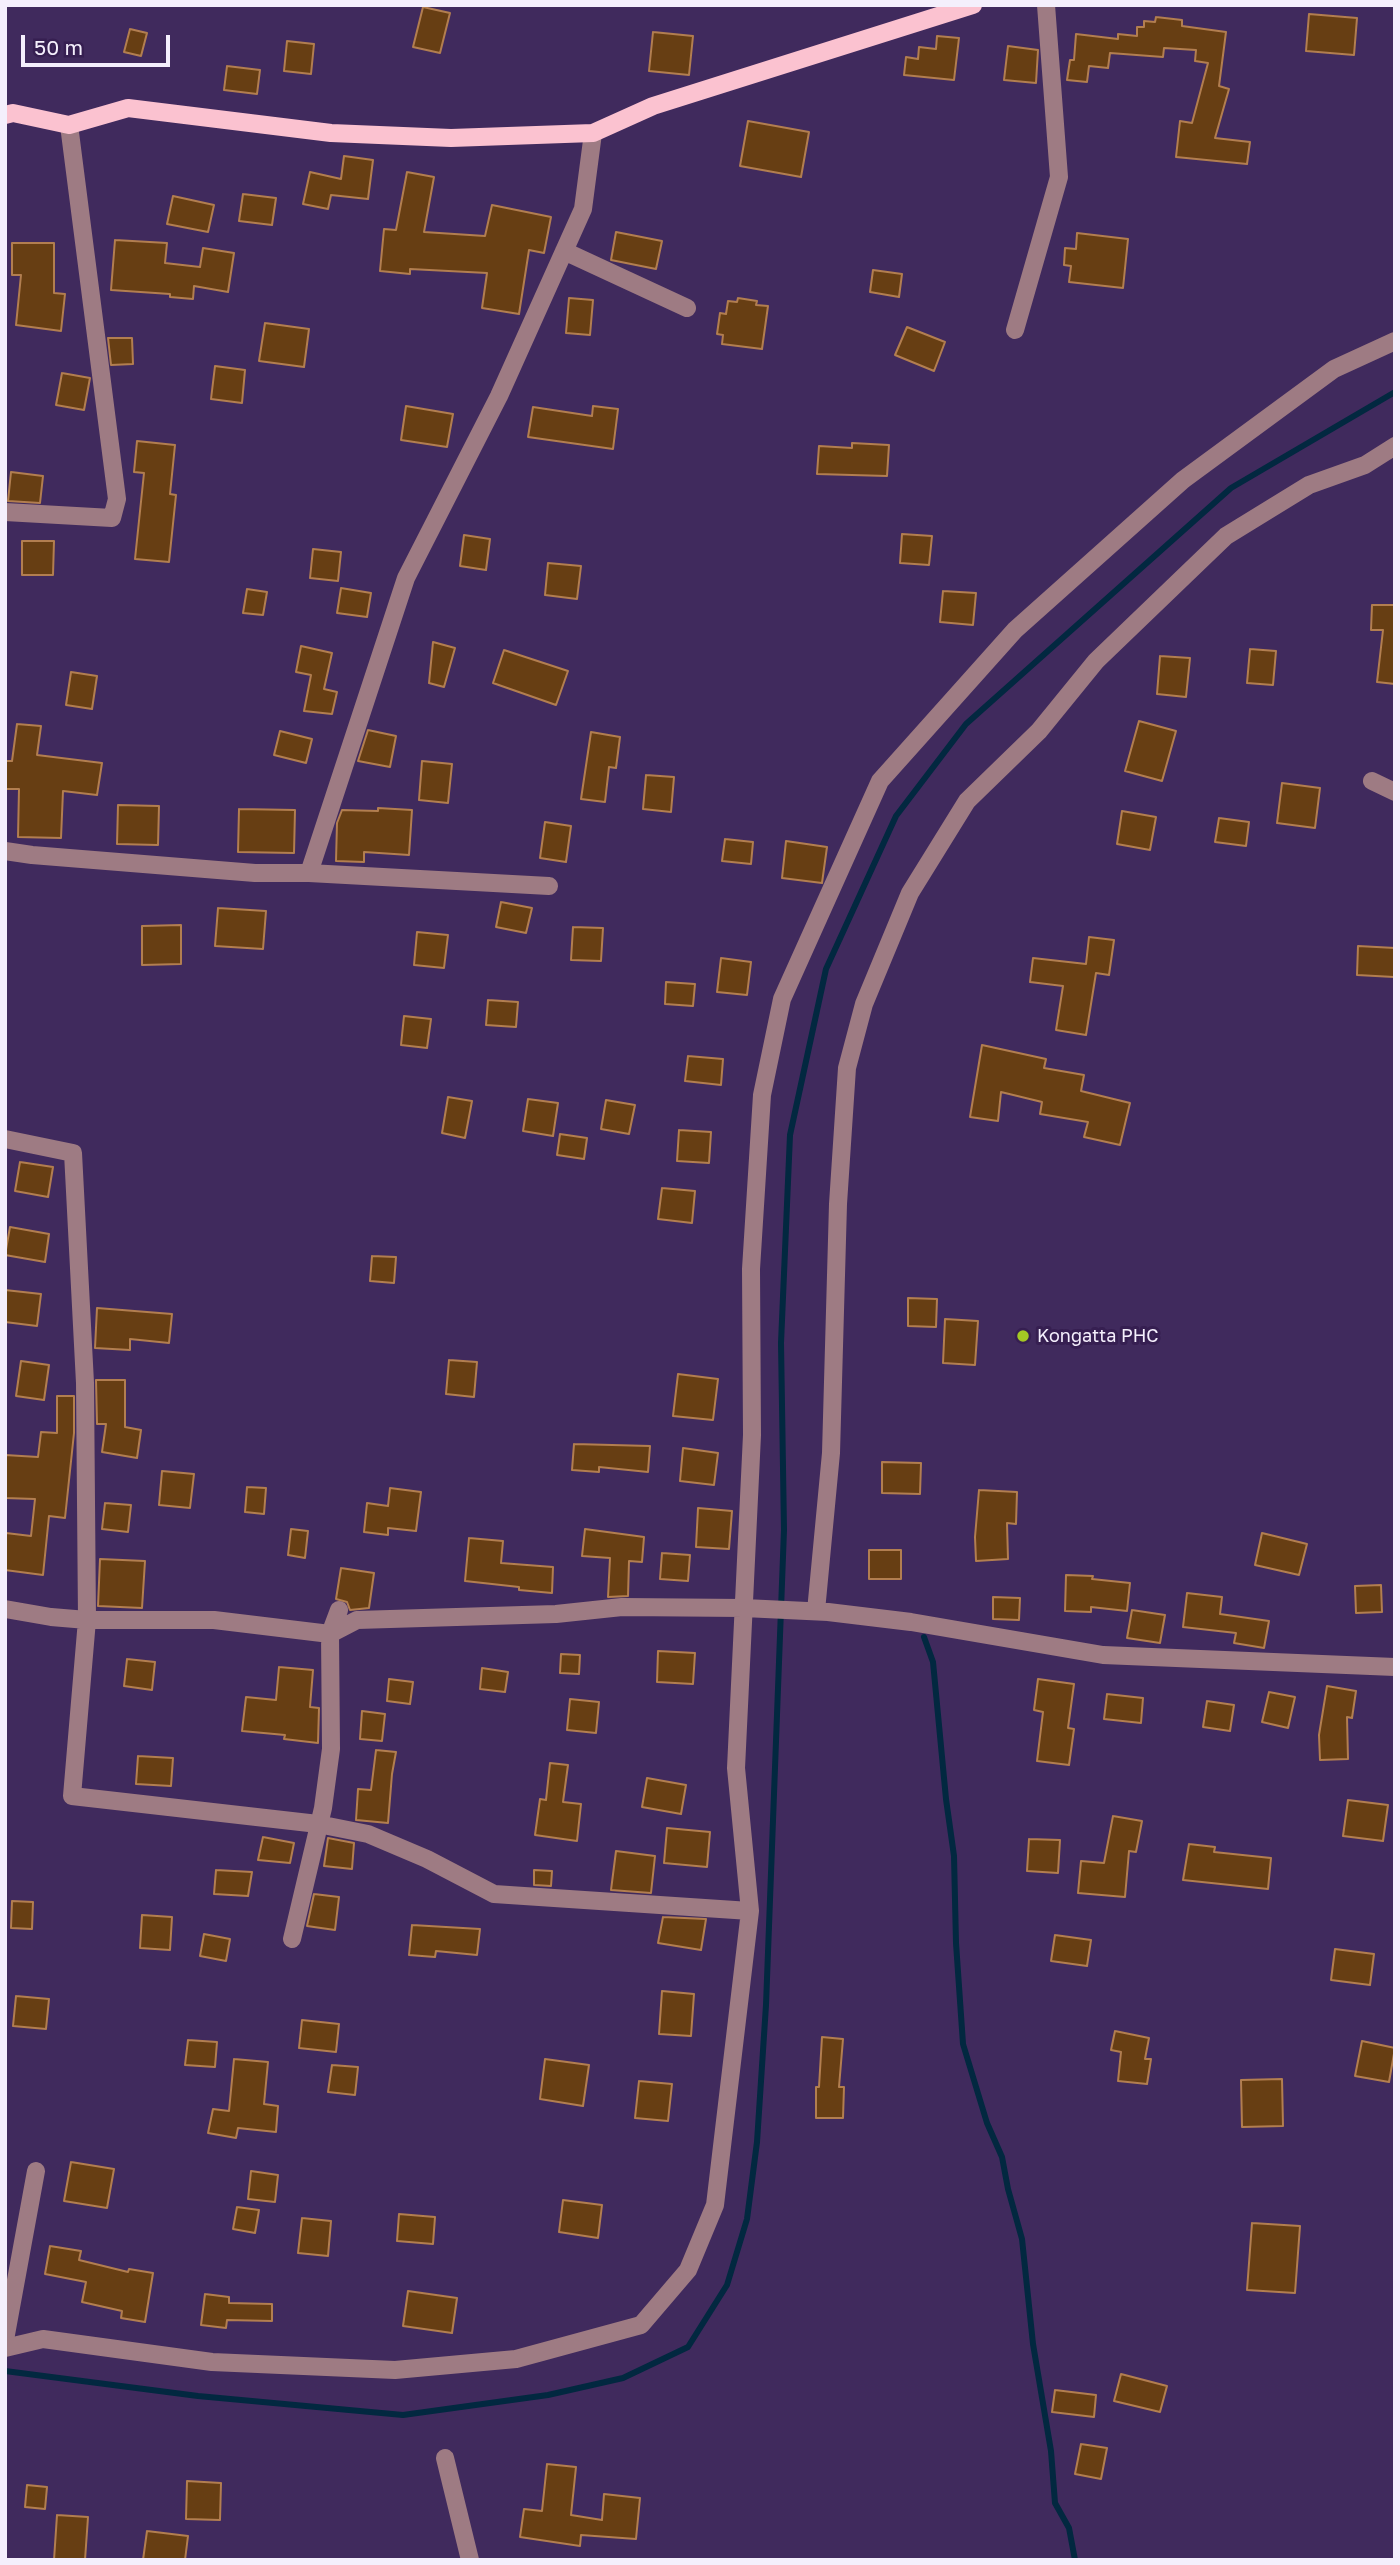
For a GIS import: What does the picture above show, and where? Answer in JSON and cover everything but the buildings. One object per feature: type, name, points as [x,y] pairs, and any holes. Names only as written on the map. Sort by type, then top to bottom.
[{"type":"main road","points":[[5,114],[13,113],[69,124],[128,108],[344,133],[451,138],[593,132],[653,106],[972,5]]},
{"type":"street","points":[[1015,330],[1059,177],[1046,5]]},
{"type":"street","points":[[5,512],[112,518],[117,499],[69,124]]},
{"type":"street","points":[[309,873],[406,579],[499,396],[583,209],[593,132]]},
{"type":"street","points":[[564,251],[687,308]]},
{"type":"street","points":[[5,2348],[43,2339],[212,2362],[395,2370],[516,2359],[641,2325],[688,2270],[715,2205],[750,1911],[736,1768],[752,1435],[751,1269],[762,1096],[782,999],[880,781],[1015,629],[1183,480],[1334,369],[1395,341]]},
{"type":"street","points":[[816,1611],[831,1453],[838,1204],[846,1068],[863,1004],[910,893],[967,801],[1039,731],[1096,661],[1226,536],[1308,485],[1365,465],[1395,446]]},
{"type":"street","points":[[1371,781],[1395,792]]},
{"type":"street","points":[[5,851],[255,873],[309,873],[549,886]]},
{"type":"street","points":[[5,1139],[73,1153],[86,1383],[87,1620],[72,1796],[318,1825],[368,1834],[427,1859],[494,1895],[750,1911]]},
{"type":"street","points":[[5,1609],[87,1620],[214,1620],[330,1633],[357,1620],[556,1614],[622,1607],[816,1611],[911,1622],[1104,1655],[1395,1667]]},
{"type":"street","points":[[292,1939],[323,1808],[331,1749],[330,1633],[339,1610]]},
{"type":"street","points":[[5,2340],[36,2171]]},
{"type":"street","points":[[445,2458],[470,2560]]},
{"type":"waterway","points":[[5,2371],[198,2396],[403,2415],[548,2395],[623,2378],[688,2347],[727,2285],[747,2219],[757,2142],[766,2005],[784,1530],[781,1343],[790,1135],[826,969],[896,816],[966,724],[1231,488],[1395,392]]},
{"type":"waterway","points":[[924,1637],[933,1662],[954,1856],[956,1943],[963,2044],[987,2123],[1002,2157],[1022,2239],[1033,2344],[1051,2451],[1055,2503],[1069,2528],[1075,2560]]},
{"type":"place","name":"Kongatta PHC","points":[[1023,1336]]}]
